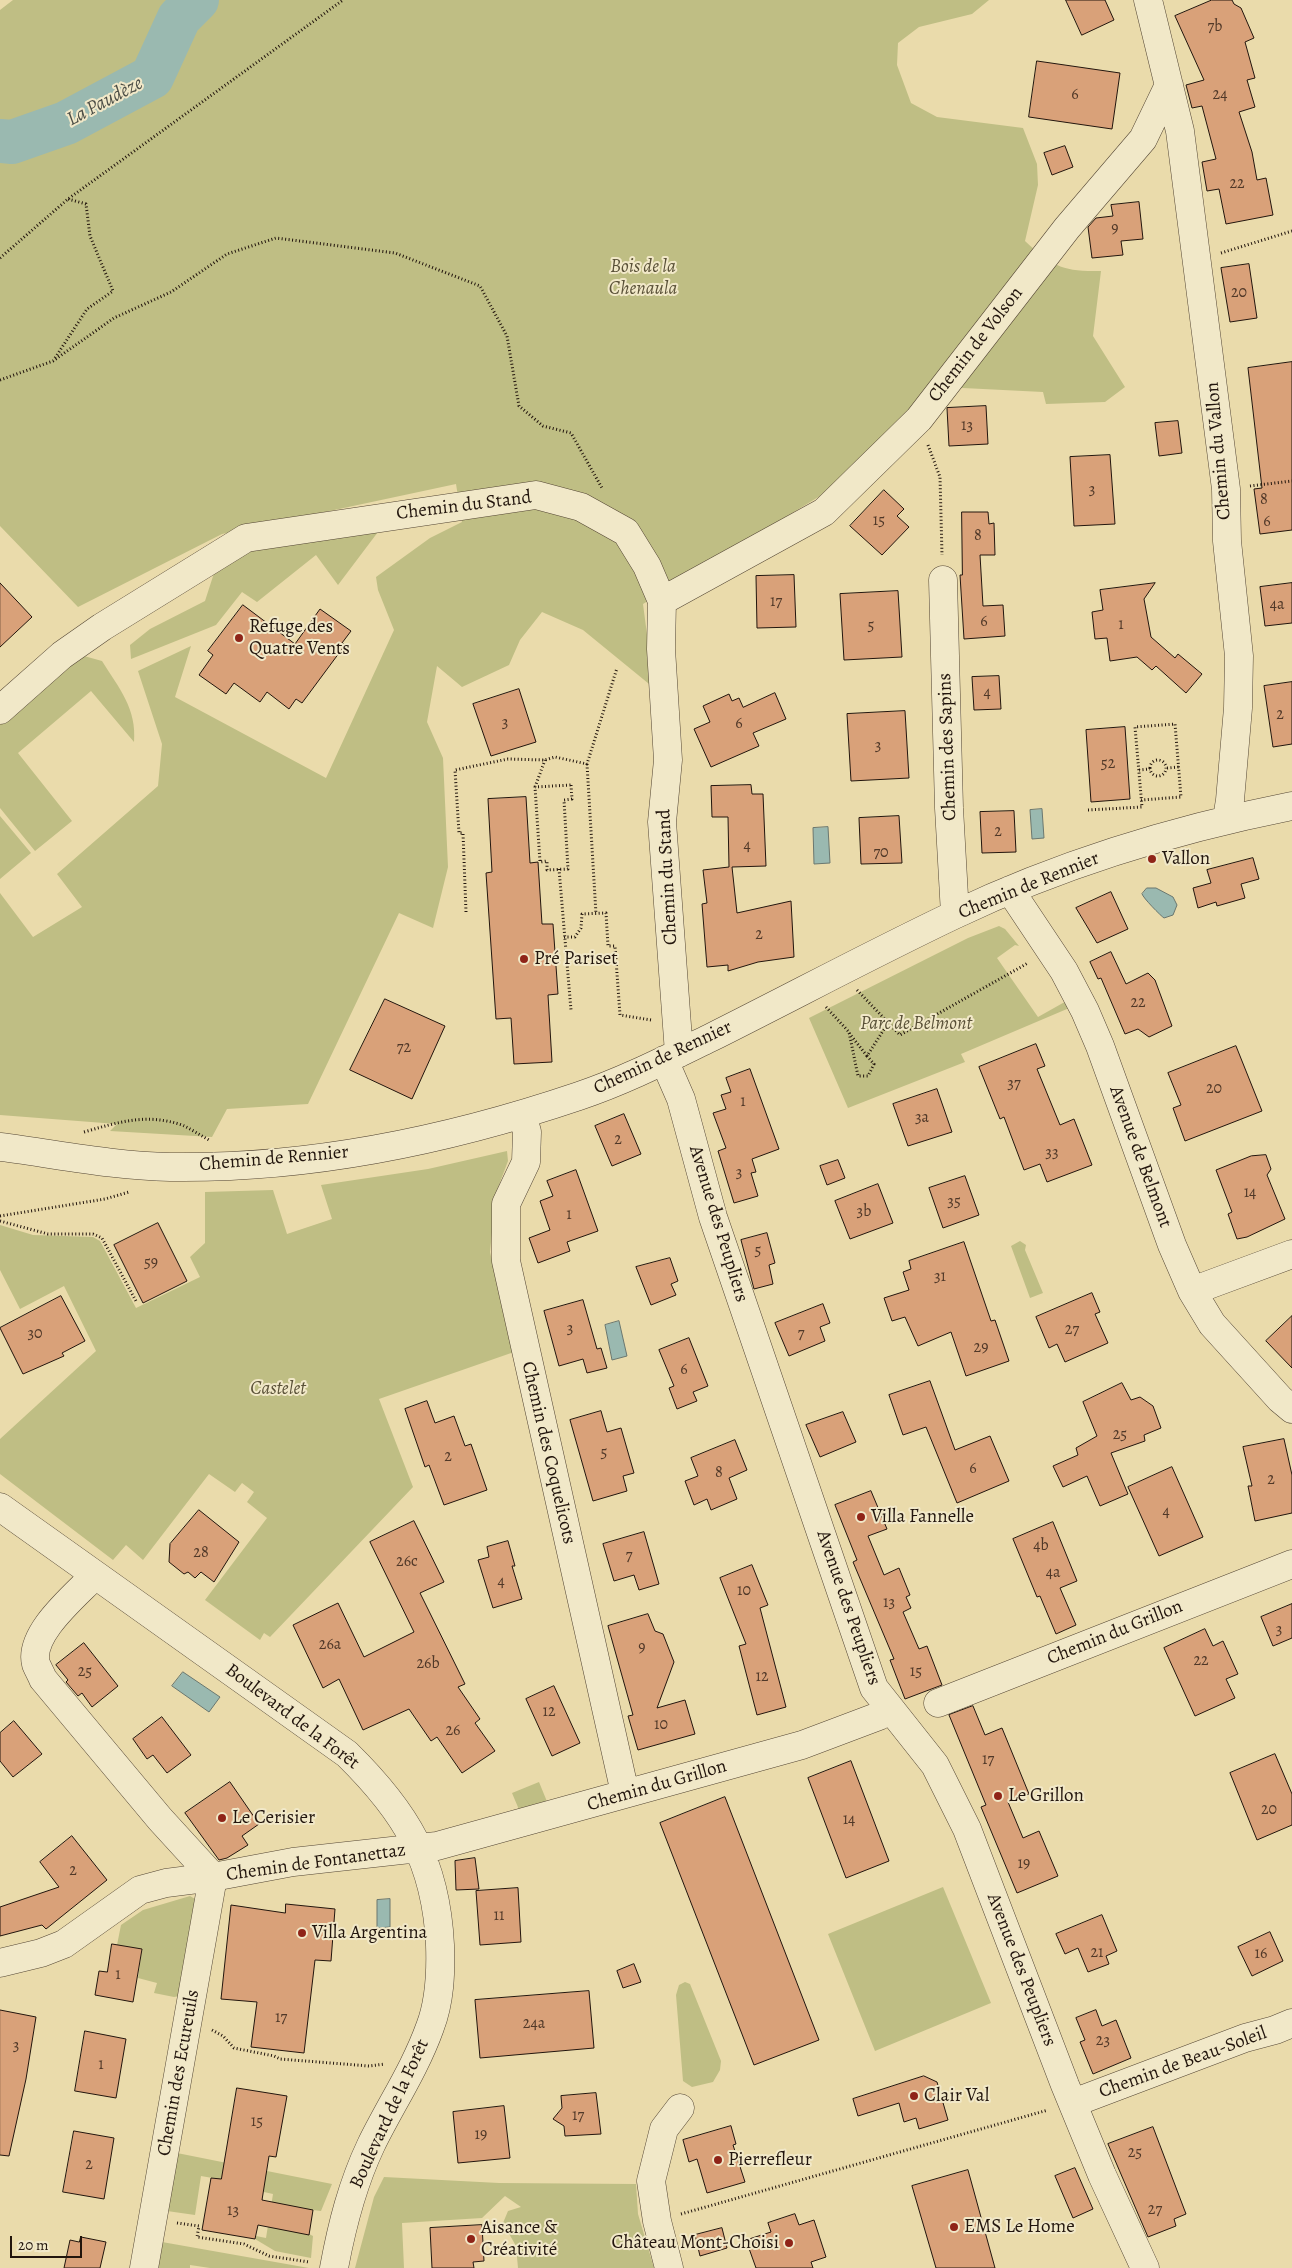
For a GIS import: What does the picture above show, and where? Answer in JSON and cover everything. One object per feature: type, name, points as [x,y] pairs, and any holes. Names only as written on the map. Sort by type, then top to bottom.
[{"type":"street","points":[[1148,0],[1169,85]]},
{"type":"street","name":"Chemin de Volson","points":[[662,601],[824,512],[919,419],[1067,228],[1143,139],[1169,85]]},
{"type":"street","name":"Chemin du Vallon","points":[[1169,85],[1180,131],[1226,489],[1227,541],[1239,656],[1238,708],[1227,819]]},
{"type":"street","name":"Chemin du Stand","points":[[0,710],[62,655],[102,627],[246,538],[536,495],[582,508],[626,532],[647,566],[662,601],[661,649],[668,760],[662,822],[672,1056]]},
{"type":"street","name":"Chemin des Sapins","points":[[943,580],[949,808],[955,914]]},
{"type":"street","name":"Chemin de Rennier","points":[[0,1147],[103,1161],[166,1167],[234,1166],[318,1159],[452,1135],[581,1096],[672,1056],[955,914],[1010,890],[1094,858],[1227,819],[1292,806]]},
{"type":"street","name":"Avenue de Belmont","points":[[1010,890],[1064,971],[1085,1011],[1100,1046],[1172,1244],[1192,1291],[1212,1324],[1280,1399],[1292,1409]]},
{"type":"street","name":"Avenue des Peupliers","points":[[672,1056],[681,1099],[714,1217],[874,1688],[936,1766],[967,1829],[1063,2106],[1102,2175],[1145,2268]]},
{"type":"street","name":"Chemin des Coquelicots","points":[[522,1114],[527,1132],[526,1162],[506,1204],[506,1261],[625,1793]]},
{"type":"street","points":[[1192,1291],[1292,1254]]},
{"type":"street","name":"Boulevard de la Forêt","points":[[0,1508],[347,1754],[377,1783],[403,1818],[419,1848],[431,1880],[438,1911],[441,1971],[438,1999],[431,2025],[420,2052],[359,2173],[343,2222],[322,2265]]},
{"type":"street","name":"Chemin du Grillon","points":[[938,1703],[1292,1564]]},
{"type":"street","points":[[94,1576],[46,1628],[37,1644],[36,1663],[43,1678],[160,1819],[213,1877]]},
{"type":"street","name":"Chemin du Grillon","points":[[419,1848],[436,1846],[802,1745],[879,1716],[889,1708]]},
{"type":"street","name":"Chemin de Fontanettaz","points":[[0,1963],[41,1953],[64,1944],[140,1890],[166,1883],[213,1877],[293,1862],[419,1848]]},
{"type":"street","name":"Chemin des Ecureuils","points":[[144,2268],[213,1877]]},
{"type":"street","name":"Chemin de Beau-Soleil","points":[[1063,2106],[1245,2038],[1292,2023]]},
{"type":"street","points":[[670,2268],[657,2221],[650,2181],[664,2129],[680,2108]]},
{"type":"path","points":[[0,258],[68,199],[343,0]]},
{"type":"path","points":[[53,361],[87,309],[113,291],[90,236],[86,204],[68,199]]},
{"type":"path","points":[[1220,253],[1292,230]]},
{"type":"path","points":[[0,380],[53,361],[114,318],[171,292],[227,254],[251,246],[276,238],[395,253],[480,286],[507,336],[519,406],[543,426],[571,433],[603,490]]},
{"type":"path","points":[[919,419],[940,477],[943,580]]},
{"type":"path","points":[[1226,489],[1292,481]]},
{"type":"path","points":[[596,914],[587,764],[617,668]]},
{"type":"path","points":[[1088,810],[1142,807],[1141,800],[1135,727],[1175,724],[1181,797],[1141,800]]},
{"type":"path","points":[[466,912],[463,833],[459,833],[455,770],[508,759],[544,760],[555,757],[587,764]]},
{"type":"path","points":[[535,787],[571,785],[572,799],[564,800],[568,869],[548,870],[547,861],[540,862],[535,787],[544,760]]},
{"type":"path","points":[[1150,769],[1155,760],[1165,763],[1167,768]]},
{"type":"path","points":[[1167,768],[1179,767]]},
{"type":"path","points":[[1150,769],[1156,776],[1162,776],[1167,768]]},
{"type":"path","points":[[1139,770],[1150,769]]},
{"type":"path","points":[[559,869],[571,1010]]},
{"type":"path","points":[[564,937],[575,937],[581,928],[582,914],[606,914],[608,946],[615,946],[620,1015],[650,1020],[656,1023]]},
{"type":"path","points":[[857,990],[900,1035],[1011,973]]},
{"type":"path","points":[[825,1006],[849,1032],[874,1064],[868,1076],[858,1076],[849,1032]]},
{"type":"path","points":[[867,1056],[888,1023]]},
{"type":"path","points":[[76,1134],[123,1121],[147,1118],[183,1126],[212,1141]]},
{"type":"path","points":[[0,1216],[105,1199],[133,1191]]},
{"type":"path","points":[[0,1221],[48,1234],[93,1234],[102,1238],[137,1303]]},
{"type":"path","points":[[212,2030],[223,2036],[234,2048],[274,2056],[280,2059],[369,2066],[395,2063]]},
{"type":"path","points":[[657,2221],[1063,2106]]},
{"type":"path","points":[[186,2224],[199,2226],[197,2237],[244,2244],[269,2256],[322,2265]]},
{"type":"green space","name":"Bois de la Chenaula","points":[[13,0],[989,0],[972,14],[919,27],[898,43],[897,65],[911,103],[937,117],[1023,128],[1037,164],[1038,185],[1025,241],[1051,262],[1059,266],[1067,269],[1101,271],[1093,336],[1125,387],[1105,402],[1046,404],[1043,392],[963,388],[934,390],[820,496],[643,604],[654,688],[583,630],[542,612],[520,640],[509,665],[462,687],[437,666],[427,722],[443,758],[448,867],[433,928],[399,913],[308,1104],[227,1109],[212,1137],[110,1131],[117,1124],[0,1115],[0,893],[33,937],[82,907],[57,874],[158,786],[162,744],[138,671],[191,646],[175,697],[326,778],[394,630],[378,590],[376,577],[430,538],[462,522],[456,484],[222,534],[78,607],[0,526],[0,10]]},
{"type":"green space","points":[[384,524],[338,585],[316,555],[257,602],[242,592],[216,625],[131,659],[130,645],[150,629],[205,601],[215,570],[239,552]]},
{"type":"green space","points":[[84,656],[102,661],[126,699],[133,719],[134,742],[91,691],[18,753],[72,821],[35,851],[0,808],[0,725],[56,672]]},
{"type":"green space","points":[[0,816],[31,853],[0,879]]},
{"type":"green space","name":"Parc de Belmont","points":[[999,926],[1005,929],[1019,946],[1015,945],[997,958],[1038,1017],[1070,999],[1074,1006],[961,1054],[965,1062],[848,1108],[809,1018],[968,938]]},
{"type":"green space","name":"Castelet","points":[[507,1151],[508,1161],[496,1193],[490,1252],[514,1352],[379,1399],[413,1487],[270,1637],[264,1633],[260,1640],[205,1600],[267,1518],[247,1502],[254,1492],[242,1483],[235,1492],[209,1474],[143,1560],[126,1545],[113,1560],[0,1474],[0,1439],[96,1351],[64,1286],[20,1309],[0,1270],[0,1225],[33,1235],[93,1237],[100,1241],[136,1308],[200,1277],[190,1257],[205,1243],[205,1192],[273,1190],[287,1234],[332,1219],[321,1185],[428,1169]]},
{"type":"green space","points":[[1020,1241],[1026,1245],[1025,1250],[1043,1293],[1030,1298],[1011,1246]]},
{"type":"green space","points":[[539,1782],[548,1804],[520,1812],[512,1793]]},
{"type":"green space","points":[[943,1887],[991,2003],[875,2051],[828,1934]]},
{"type":"green space","points":[[190,1896],[200,1902],[185,1995],[174,1997],[154,1993],[157,1983],[138,1978],[142,1949],[117,1945],[121,1925],[143,1910]]},
{"type":"green space","points":[[685,1982],[690,1984],[721,2061],[720,2070],[713,2082],[692,2087],[683,2081],[676,1995],[679,1985]]},
{"type":"green space","points":[[177,2153],[332,2184],[321,2211],[313,2210],[309,2234],[313,2236],[311,2258],[275,2251],[255,2239],[256,2236],[266,2238],[273,2194],[264,2192],[264,2187],[201,2176],[195,2215],[167,2211]]},
{"type":"green space","points":[[384,2177],[499,2183],[636,2184],[638,2214],[654,2268],[518,2268],[516,2246],[503,2223],[508,2211],[521,2207],[505,2196],[482,2218],[402,2223],[404,2268],[355,2268],[374,2197]]},
{"type":"green space","points":[[162,2242],[309,2268],[210,2268],[190,2265],[190,2268],[156,2268]]},
{"type":"water","points":[[1042,809],[1044,838],[1032,839],[1030,810]]},
{"type":"water","points":[[828,827],[830,863],[814,864],[813,828]]},
{"type":"water","points":[[1147,888],[1156,888],[1173,897],[1177,905],[1173,915],[1164,918],[1152,907],[1142,894]]},
{"type":"water","points":[[619,1321],[627,1356],[612,1360],[605,1325]]},
{"type":"water","points":[[183,1672],[220,1697],[209,1712],[172,1686]]},
{"type":"water","points":[[390,1899],[390,1927],[377,1928],[377,1900]]},
{"type":"building","points":[[1066,0],[1105,0],[1114,20],[1082,35]]},
{"type":"building","points":[[1212,0],[1232,0],[1234,4],[1241,8],[1254,38],[1245,42],[1255,78],[1247,80],[1255,107],[1239,112],[1252,152],[1257,180],[1266,178],[1273,215],[1226,224],[1219,189],[1207,191],[1202,162],[1216,159],[1202,106],[1192,108],[1186,85],[1204,80],[1175,16]]},
{"type":"building","points":[[1037,61],[1120,73],[1112,129],[1029,117]]},
{"type":"building","points":[[1065,146],[1073,167],[1052,175],[1044,153]]},
{"type":"building","points":[[1139,202],[1143,239],[1121,241],[1123,255],[1092,258],[1088,227],[1096,218],[1113,216],[1111,205]]},
{"type":"building","points":[[1249,264],[1257,318],[1230,322],[1221,268]]},
{"type":"building","points":[[1292,362],[1292,530],[1260,534],[1254,489],[1262,488],[1248,368]]},
{"type":"building","points":[[986,406],[988,444],[949,446],[947,408]]},
{"type":"building","points":[[1178,421],[1182,453],[1159,456],[1155,423]]},
{"type":"building","points":[[1110,455],[1115,524],[1074,526],[1070,457]]},
{"type":"building","points":[[884,490],[904,509],[897,516],[909,527],[882,555],[850,526]]},
{"type":"building","points":[[962,512],[988,512],[989,524],[994,523],[995,555],[980,555],[983,606],[1003,605],[1005,636],[964,639],[960,575],[962,575]]},
{"type":"building","points":[[794,575],[796,627],[757,628],[756,576]]},
{"type":"building","points":[[0,583],[32,617],[0,647]]},
{"type":"building","points":[[1155,583],[1144,599],[1151,637],[1175,658],[1178,654],[1202,674],[1186,693],[1156,666],[1152,670],[1137,657],[1110,661],[1107,638],[1095,639],[1092,612],[1103,610],[1100,590]]},
{"type":"building","points":[[1292,583],[1292,623],[1265,626],[1260,587]]},
{"type":"building","points":[[898,591],[902,657],[844,660],[840,594]]},
{"type":"building","points":[[243,605],[295,644],[320,609],[351,631],[342,643],[345,645],[302,703],[296,699],[289,709],[267,692],[260,702],[234,683],[226,694],[199,675],[213,655],[208,651]]},
{"type":"building","points":[[999,676],[1001,709],[974,710],[972,677]]},
{"type":"building","points":[[1292,682],[1292,744],[1273,747],[1264,686]]},
{"type":"building","points":[[519,689],[536,742],[491,756],[473,704]]},
{"type":"building","points":[[775,693],[786,719],[753,733],[759,746],[711,767],[694,729],[710,722],[703,706],[729,694],[732,701],[739,698],[743,707]]},
{"type":"building","points":[[905,711],[909,778],[851,781],[847,714]]},
{"type":"building","points":[[1125,727],[1130,799],[1091,802],[1086,730]]},
{"type":"building","points":[[751,785],[752,794],[763,794],[766,866],[732,867],[737,913],[791,901],[794,957],[758,962],[728,971],[728,965],[707,967],[702,904],[707,903],[703,870],[729,867],[728,817],[712,817],[711,786]]},
{"type":"building","name":"Pré Pariset","points":[[526,797],[530,863],[538,862],[542,924],[553,924],[558,994],[548,995],[552,1062],[514,1064],[511,1018],[496,1019],[486,873],[492,872],[488,799]]},
{"type":"building","points":[[1014,811],[1016,852],[982,853],[980,812]]},
{"type":"building","points":[[899,816],[902,863],[861,864],[859,818]]},
{"type":"building","points":[[1253,858],[1259,879],[1241,884],[1245,898],[1217,906],[1216,902],[1198,908],[1193,888],[1211,883],[1207,870]]},
{"type":"building","points":[[1111,892],[1128,929],[1097,943],[1076,908]]},
{"type":"building","points":[[1111,952],[1126,984],[1148,973],[1155,980],[1172,1026],[1149,1037],[1138,1029],[1125,1034],[1101,978],[1098,979],[1090,962]]},
{"type":"building","points":[[385,999],[445,1026],[412,1099],[350,1070]]},
{"type":"building","points":[[1036,1044],[1045,1066],[1037,1069],[1060,1125],[1074,1119],[1092,1165],[1047,1182],[1040,1164],[1024,1170],[1004,1117],[1000,1119],[979,1067]]},
{"type":"building","points":[[1236,1046],[1262,1111],[1185,1141],[1173,1108],[1181,1105],[1168,1073]]},
{"type":"building","points":[[750,1069],[779,1149],[752,1159],[756,1172],[751,1173],[758,1196],[734,1203],[718,1151],[726,1148],[713,1113],[726,1109],[721,1095],[731,1092],[726,1078]]},
{"type":"building","points":[[937,1089],[952,1132],[908,1146],[893,1104]]},
{"type":"building","points":[[624,1114],[641,1154],[612,1166],[595,1126]]},
{"type":"building","points":[[1266,1155],[1271,1169],[1267,1175],[1285,1219],[1247,1237],[1237,1239],[1228,1214],[1232,1212],[1216,1170],[1251,1156]]},
{"type":"building","points":[[838,1160],[845,1178],[827,1185],[820,1166]]},
{"type":"building","points":[[576,1170],[598,1231],[567,1242],[570,1251],[538,1263],[529,1238],[550,1230],[540,1201],[553,1196],[547,1181]]},
{"type":"building","points":[[965,1176],[979,1215],[943,1228],[929,1188]]},
{"type":"building","points":[[878,1184],[893,1223],[850,1239],[835,1201]]},
{"type":"building","points":[[158,1223],[187,1281],[143,1303],[114,1245]]},
{"type":"building","points":[[767,1233],[775,1263],[769,1265],[773,1284],[754,1289],[741,1240]]},
{"type":"building","points":[[964,1242],[991,1321],[995,1320],[1009,1361],[966,1376],[951,1332],[918,1346],[905,1317],[892,1321],[884,1298],[909,1290],[903,1272],[911,1269],[909,1261]]},
{"type":"building","points":[[670,1258],[678,1281],[671,1284],[676,1295],[651,1305],[636,1267]]},
{"type":"building","points":[[1092,1293],[1100,1312],[1095,1314],[1108,1343],[1065,1362],[1057,1344],[1049,1348],[1036,1317]]},
{"type":"building","points":[[61,1296],[85,1341],[62,1353],[64,1356],[23,1374],[0,1328]]},
{"type":"building","points":[[583,1300],[597,1349],[601,1348],[607,1368],[587,1373],[583,1359],[559,1366],[544,1311]]},
{"type":"building","points":[[823,1304],[830,1323],[820,1327],[825,1341],[789,1356],[775,1323]]},
{"type":"building","points":[[1292,1316],[1292,1368],[1266,1341]]},
{"type":"building","points":[[689,1338],[708,1386],[693,1392],[697,1401],[677,1409],[669,1388],[674,1386],[659,1350]]},
{"type":"building","points":[[930,1381],[955,1450],[990,1436],[1009,1481],[957,1503],[926,1427],[903,1435],[889,1395]]},
{"type":"building","points":[[1122,1383],[1131,1400],[1140,1397],[1153,1406],[1161,1428],[1144,1435],[1145,1441],[1111,1453],[1128,1494],[1100,1506],[1087,1476],[1063,1487],[1053,1466],[1078,1455],[1076,1448],[1097,1436],[1083,1402]]},
{"type":"building","points":[[427,1401],[435,1423],[454,1416],[465,1446],[471,1444],[487,1490],[444,1505],[429,1465],[425,1467],[405,1409]]},
{"type":"building","points":[[601,1411],[607,1432],[621,1428],[634,1473],[623,1476],[627,1491],[593,1501],[570,1420]]},
{"type":"building","points":[[843,1412],[856,1442],[820,1457],[806,1425]]},
{"type":"building","points":[[1284,1439],[1292,1475],[1292,1513],[1255,1521],[1248,1486],[1252,1486],[1243,1447]]},
{"type":"building","points":[[735,1440],[747,1470],[729,1478],[737,1499],[711,1510],[707,1499],[694,1505],[685,1481],[698,1476],[691,1458]]},
{"type":"building","points":[[1172,1467],[1203,1537],[1159,1556],[1128,1487]]},
{"type":"building","points":[[871,1491],[887,1529],[868,1536],[884,1575],[899,1568],[910,1595],[906,1597],[911,1608],[903,1612],[919,1649],[927,1646],[942,1685],[905,1699],[890,1660],[894,1659],[853,1562],[857,1560],[835,1505]]},
{"type":"building","points":[[199,1510],[239,1542],[214,1582],[201,1572],[195,1578],[188,1572],[184,1574],[169,1562],[170,1544]]},
{"type":"building","points":[[414,1521],[444,1582],[420,1593],[465,1684],[458,1687],[480,1719],[475,1723],[495,1751],[462,1773],[437,1737],[431,1741],[409,1709],[363,1730],[339,1679],[323,1688],[293,1625],[338,1603],[364,1657],[414,1632],[370,1542]]},
{"type":"building","points":[[1053,1522],[1077,1581],[1060,1588],[1076,1625],[1056,1634],[1040,1596],[1037,1597],[1013,1539]]},
{"type":"building","points":[[644,1532],[659,1584],[639,1590],[634,1575],[614,1581],[603,1544]]},
{"type":"building","points":[[508,1541],[515,1566],[512,1566],[522,1599],[493,1608],[478,1560],[489,1557],[487,1547]]},
{"type":"building","points":[[752,1565],[768,1605],[760,1608],[786,1707],[757,1715],[739,1646],[746,1644],[720,1578]]},
{"type":"building","points":[[1292,1604],[1292,1638],[1273,1646],[1261,1617]]},
{"type":"building","points":[[648,1614],[655,1631],[663,1634],[674,1662],[657,1708],[685,1700],[695,1734],[638,1750],[628,1716],[633,1715],[608,1626]]},
{"type":"building","points":[[1205,1629],[1213,1646],[1223,1641],[1238,1674],[1226,1679],[1235,1698],[1195,1716],[1164,1648]]},
{"type":"building","points":[[84,1643],[118,1686],[92,1707],[82,1693],[78,1696],[66,1682],[68,1680],[56,1665]]},
{"type":"building","points":[[554,1686],[580,1743],[552,1756],[526,1699]]},
{"type":"building","name":"Le Grillon","points":[[973,1706],[985,1735],[1002,1728],[1029,1794],[1008,1802],[1023,1838],[1039,1831],[1058,1876],[1017,1893],[981,1807],[986,1805],[949,1715]]},
{"type":"building","points":[[162,1717],[191,1755],[167,1773],[153,1755],[147,1759],[133,1739]]},
{"type":"building","points":[[14,1721],[42,1754],[13,1777],[0,1761],[0,1733]]},
{"type":"building","points":[[1275,1754],[1292,1794],[1292,1825],[1257,1840],[1230,1773]]},
{"type":"building","points":[[851,1761],[889,1861],[846,1878],[808,1778]]},
{"type":"building","name":"Le Cerisier","points":[[230,1782],[259,1824],[242,1836],[248,1845],[227,1858],[219,1860],[185,1813]]},
{"type":"building","points":[[725,1797],[819,2040],[754,2065],[660,1823]]},
{"type":"building","points":[[72,1836],[107,1880],[46,1929],[42,1925],[0,1936],[0,1907],[59,1887],[40,1862]]},
{"type":"building","points":[[475,1858],[479,1889],[456,1890],[455,1861]]},
{"type":"building","points":[[518,1888],[521,1942],[480,1945],[476,1891]]},
{"type":"building","points":[[286,1904],[335,1909],[331,1961],[315,1960],[304,2053],[251,2047],[257,2002],[221,1999],[231,1905],[285,1913]]},
{"type":"building","points":[[1102,1915],[1117,1951],[1106,1956],[1109,1964],[1088,1972],[1078,1948],[1065,1954],[1056,1934]]},
{"type":"building","points":[[1270,1932],[1283,1961],[1252,1976],[1238,1947]]},
{"type":"building","points":[[112,1944],[142,1949],[133,2002],[95,1995],[99,1971],[107,1972]]},
{"type":"building","points":[[634,1964],[641,1982],[623,1988],[617,1971]]},
{"type":"building","points":[[589,1991],[594,2048],[480,2058],[475,2000]]},
{"type":"building","points":[[0,2010],[36,2017],[26,2079],[9,2156],[0,2155]]},
{"type":"building","points":[[1096,2010],[1102,2026],[1116,2020],[1131,2058],[1093,2074],[1080,2042],[1085,2040],[1076,2018]]},
{"type":"building","points":[[85,2031],[126,2039],[116,2098],[75,2091]]},
{"type":"building","name":"Clair Val","points":[[924,2076],[937,2082],[948,2120],[919,2129],[916,2118],[904,2122],[899,2103],[858,2116],[853,2099]]},
{"type":"building","points":[[237,2088],[287,2096],[276,2157],[269,2156],[262,2200],[313,2210],[309,2235],[258,2225],[255,2239],[202,2230],[211,2178],[221,2179]]},
{"type":"building","points":[[596,2093],[601,2134],[565,2136],[564,2126],[553,2119],[562,2108],[561,2096]]},
{"type":"building","points":[[504,2106],[510,2158],[458,2163],[453,2112]]},
{"type":"building","name":"Pierrefleur","points":[[731,2126],[736,2144],[733,2145],[745,2182],[707,2193],[697,2159],[689,2162],[683,2140]]},
{"type":"building","points":[[1153,2127],[1186,2214],[1174,2219],[1176,2226],[1148,2237],[1108,2144]]},
{"type":"building","points":[[74,2131],[114,2138],[104,2199],[63,2192]]},
{"type":"building","points":[[1075,2168],[1093,2209],[1073,2218],[1055,2176]]},
{"type":"building","name":"EMS Le Home","points":[[968,2170],[995,2268],[936,2268],[912,2186]]},
{"type":"building","name":"Château Mont-Choisi","points":[[795,2214],[799,2225],[814,2220],[826,2257],[811,2262],[813,2268],[756,2268],[746,2240],[771,2232],[768,2223]]},
{"type":"building","points":[[482,2225],[484,2261],[473,2262],[474,2268],[432,2268],[430,2228]]},
{"type":"building","points":[[722,2228],[727,2248],[700,2256],[695,2235]]},
{"type":"building","points":[[81,2237],[106,2242],[100,2268],[64,2268],[70,2240],[79,2242]]},
{"type":"waterway","name":"La Paudèze","points":[[0,141],[12,142],[66,123],[152,77],[179,18],[197,0]]},
{"type":"place","name":"Refuge des Quatre Vents","points":[[239,638]]},
{"type":"place","name":"Vallon","points":[[1152,859]]},
{"type":"place","name":"Pré Pariset","points":[[524,959]]},
{"type":"place","name":"Villa Fannelle","points":[[861,1517]]},
{"type":"place","name":"Le Grillon","points":[[998,1796]]},
{"type":"place","name":"Le Cerisier","points":[[222,1818]]},
{"type":"place","name":"Villa Argentina","points":[[302,1933]]},
{"type":"place","name":"Clair Val","points":[[914,2096]]},
{"type":"place","name":"Pierrefleur","points":[[718,2160]]},
{"type":"place","name":"EMS Le Home","points":[[954,2227]]},
{"type":"place","name":"Aisance & Créativité","points":[[471,2239]]},
{"type":"place","name":"Château Mont-Choisi","points":[[789,2243]]}]
